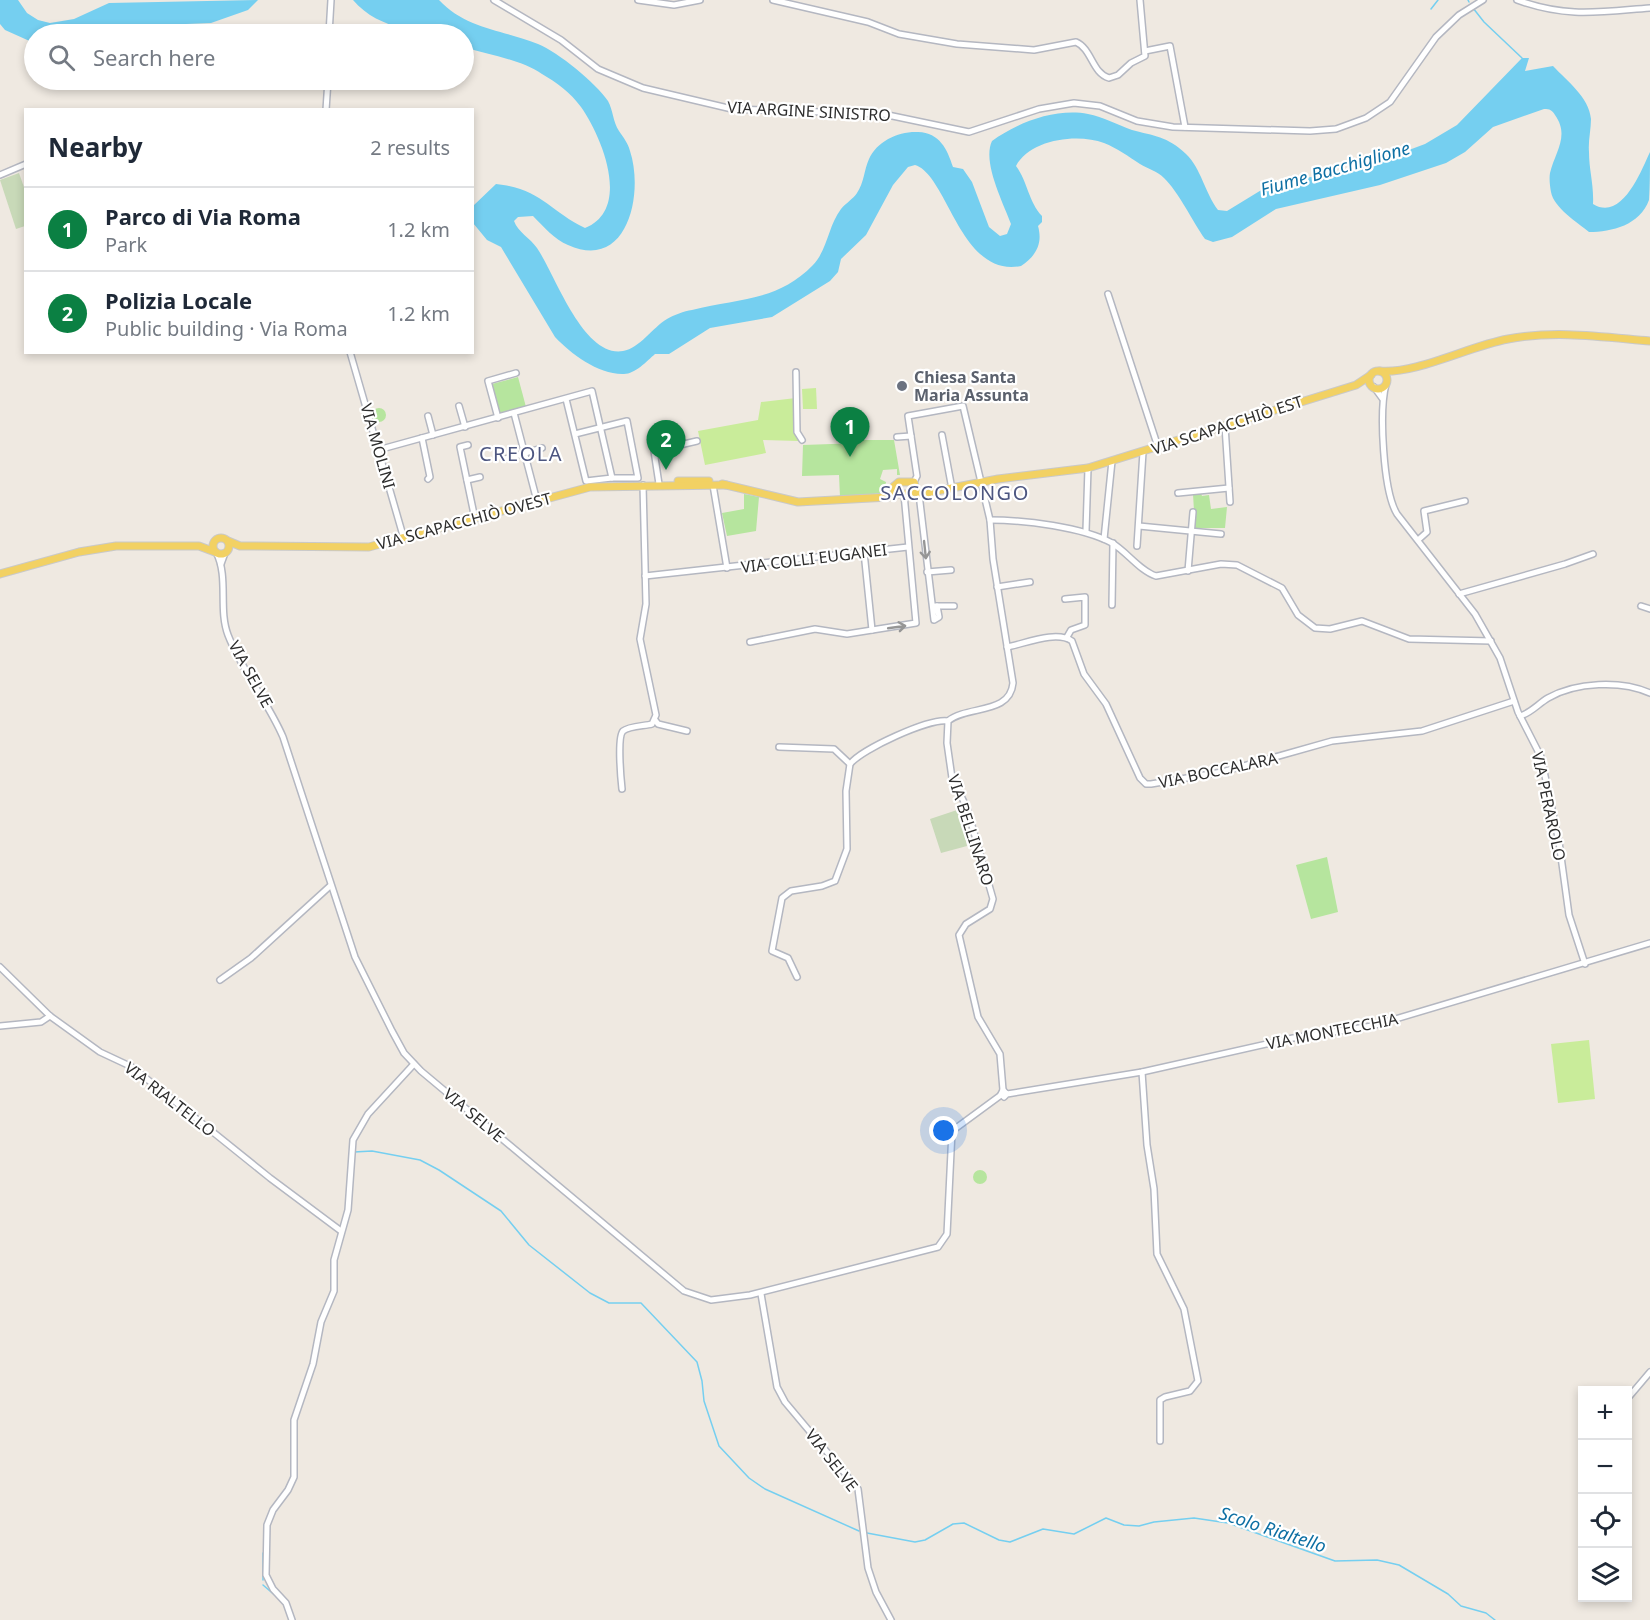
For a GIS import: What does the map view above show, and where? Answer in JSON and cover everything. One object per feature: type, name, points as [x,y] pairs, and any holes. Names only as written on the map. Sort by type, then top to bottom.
[{"type":"main road","name":"VIA SCAPACCHIÒ EST","points":[[726,485],[803,502],[889,497],[1088,468],[1356,384],[1380,371],[1402,370],[1485,344],[1521,336],[1574,335],[1650,341]]},
{"type":"main road","name":"VIA SCAPACCHIÒ EST","points":[[1356,384],[1379,388],[1402,370]]},
{"type":"main road","points":[[1380,371],[1386,375],[1386,383]]},
{"type":"main road","points":[[1371,375],[1370,382],[1374,387]]},
{"type":"main road","points":[[662,484],[693,479],[726,485]]},
{"type":"main road","name":"VIA SCAPACCHIÒ OVEST","points":[[0,574],[106,547],[199,546],[223,538],[240,546],[362,547],[404,539],[599,482],[662,484]]},
{"type":"main road","points":[[901,495],[893,487],[897,483],[914,482],[917,493]]},
{"type":"main road","points":[[662,484],[726,485]]},
{"type":"main road","points":[[215,552],[213,544],[216,540]]},
{"type":"main road","points":[[227,552],[228,541]]},
{"type":"main road","name":"VIA SCAPACCHIÒ OVEST","points":[[199,546],[215,552],[227,552],[240,546]]},
{"type":"street","points":[[330,24],[331,0]]},
{"type":"street","name":"VIA ARGINE SINISTRO","points":[[494,0],[561,40],[586,62],[608,75],[644,88],[717,106],[836,114],[884,114],[969,132],[977,132],[1039,109],[1074,103],[1100,106],[1137,121],[1185,128],[1310,131],[1352,125],[1390,102],[1436,37],[1459,15],[1483,0]]},
{"type":"street","points":[[638,0],[681,4],[700,0]]},
{"type":"street","points":[[773,0],[868,22],[899,34],[957,44],[1034,50],[1076,42],[1083,46],[1100,73],[1109,78],[1118,75],[1131,63],[1143,58],[1145,51],[1140,0]]},
{"type":"street","points":[[1516,0],[1553,12],[1580,14],[1650,8]]},
{"type":"street","points":[[1145,51],[1170,46],[1185,128]]},
{"type":"street","points":[[326,108],[327,90]]},
{"type":"street","points":[[0,175],[24,165]]},
{"type":"street","points":[[1108,294],[1158,447]]},
{"type":"street","name":"VIA MOLINI","points":[[351,354],[404,539]]},
{"type":"street","points":[[796,372],[797,432],[802,440]]},
{"type":"street","points":[[498,418],[489,381],[516,373]]},
{"type":"street","name":"VIA PERAROLO","points":[[1386,383],[1383,399],[1384,465],[1389,497],[1397,514],[1459,594],[1491,641],[1520,716],[1541,757],[1559,842],[1569,915],[1585,964]]},
{"type":"street","points":[[1374,387],[1383,399]]},
{"type":"street","points":[[378,450],[592,392],[612,478]]},
{"type":"street","points":[[566,399],[586,481],[599,482],[612,478],[627,482],[638,477],[627,421],[575,434]]},
{"type":"street","points":[[459,406],[465,427]]},
{"type":"street","points":[[796,977],[788,958],[772,951],[778,909],[782,898],[791,891],[822,886],[835,881],[847,849],[846,791],[850,764],[863,753],[902,735],[940,720],[948,721],[961,713],[1006,700],[1012,683],[997,587],[990,520],[963,406],[908,416],[917,476],[914,482]]},
{"type":"street","points":[[514,413],[537,501]]},
{"type":"street","points":[[428,416],[433,435]]},
{"type":"street","points":[[672,425],[676,446]]},
{"type":"street","points":[[1225,426],[1230,502]]},
{"type":"street","points":[[942,435],[952,489]]},
{"type":"street","points":[[897,437],[911,436]]},
{"type":"street","points":[[422,438],[430,477],[428,479]]},
{"type":"street","points":[[662,484],[654,451],[697,441]]},
{"type":"street","points":[[468,445],[460,447],[475,519]]},
{"type":"street","points":[[506,459],[542,448]]},
{"type":"street","points":[[1137,546],[1143,452]]},
{"type":"street","points":[[1104,539],[1112,461]]},
{"type":"street","points":[[1086,531],[1088,468]]},
{"type":"street","points":[[467,480],[480,477]]},
{"type":"street","points":[[622,789],[620,771],[622,734],[626,729],[652,724],[655,720],[655,704],[640,639],[646,609],[647,485]]},
{"type":"street","name":"VIA COLLI EUGANEI","points":[[713,485],[727,568]]},
{"type":"street","points":[[1178,493],[1229,488]]},
{"type":"street","points":[[917,493],[927,572],[934,606],[932,618],[917,618]]},
{"type":"street","name":"VIA COLLI EUGANEI","points":[[645,576],[908,549],[901,495]]},
{"type":"street","points":[[1418,540],[1427,532],[1424,511],[1465,501]]},
{"type":"street","points":[[1188,571],[1193,512]]},
{"type":"street","points":[[990,520],[1086,531],[1113,543],[1153,575],[1221,564],[1243,567],[1282,588],[1298,615],[1315,628],[1326,629],[1362,621],[1409,639],[1491,641]]},
{"type":"street","points":[[1138,526],[1221,534]]},
{"type":"street","name":"VIA COLLI EUGANEI","points":[[901,548],[906,539]]},
{"type":"street","points":[[1112,605],[1113,543]]},
{"type":"street","points":[[750,642],[815,629],[847,634],[913,625],[917,618],[908,549],[888,550]]},
{"type":"street","name":"VIA SELVE","points":[[215,552],[221,564],[228,633],[241,661],[273,713],[283,737],[330,886],[366,980],[396,1038],[414,1064],[684,1291],[711,1300],[761,1294],[777,1387],[785,1402],[854,1483],[861,1500],[862,1531],[872,1581],[891,1620]]},
{"type":"street","name":"VIA SELVE","points":[[221,564],[227,552]]},
{"type":"street","points":[[864,552],[872,630]]},
{"type":"street","points":[[1459,594],[1593,554]]},
{"type":"street","points":[[927,572],[951,570]]},
{"type":"street","points":[[997,587],[1029,582]]},
{"type":"street","points":[[1007,647],[1067,637],[1071,630],[1085,625],[1085,597],[1065,599]]},
{"type":"street","points":[[934,606],[954,606]]},
{"type":"street","points":[[1641,606],[1650,609]]},
{"type":"street","name":"VIA BOCCALARA","points":[[1067,637],[1076,646],[1084,674],[1106,704],[1140,778],[1146,784],[1167,783],[1222,772],[1332,741],[1422,731],[1514,701]]},
{"type":"street","points":[[1520,716],[1551,697],[1591,686],[1632,688],[1650,693]]},
{"type":"street","points":[[655,720],[658,723],[687,731]]},
{"type":"street","name":"VIA BELLINARO","points":[[948,721],[947,743],[952,778],[967,808],[993,898],[990,909],[966,924],[960,931],[959,941],[978,1017],[1000,1054],[1004,1093]]},
{"type":"street","points":[[779,747],[834,749],[850,764]]},
{"type":"street","points":[[220,980],[243,964],[330,886]]},
{"type":"street","name":"VIA MONTECCHIA","points":[[1004,1093],[1142,1072],[1293,1038],[1398,1020],[1650,944]]},
{"type":"street","name":"VIA RIALTELLO","points":[[0,967],[50,1016],[100,1052],[132,1067],[270,1178],[341,1231]]},
{"type":"street","points":[[0,1026],[40,1023],[50,1016]]},
{"type":"street","points":[[292,1620],[286,1603],[273,1589],[266,1575],[267,1525],[273,1510],[288,1490],[294,1477],[294,1420],[313,1364],[321,1322],[334,1291],[334,1260],[348,1210],[351,1148],[356,1131],[368,1113],[414,1064]]},
{"type":"street","points":[[1142,1072],[1147,1145],[1154,1189],[1157,1254],[1184,1309],[1198,1381],[1191,1391],[1160,1400],[1160,1441]]},
{"type":"street","points":[[761,1294],[795,1283],[920,1254],[942,1245],[948,1226],[952,1131],[1004,1093]]},
{"type":"street","points":[[1632,1393],[1650,1372]]},
{"type":"green space","points":[[19,173],[24,187],[24,226],[16,229],[0,180]]},
{"type":"green space","points":[[518,377],[526,407],[500,414],[492,384]]},
{"type":"green space","points":[[816,388],[817,409],[803,409],[802,389]]},
{"type":"green space","points":[[796,398],[794,431],[799,441],[763,440],[766,453],[705,465],[698,431],[758,420],[761,402]]},
{"type":"green space","points":[[379,408],[384,410],[386,415],[384,420],[379,422],[374,420],[372,415],[374,410]]},
{"type":"green space","points":[[862,440],[894,440],[900,475],[897,475],[897,469],[883,470],[880,479],[886,482],[885,493],[840,497],[839,475],[802,476],[803,445],[860,443]]},
{"type":"green space","points":[[1201,493],[1202,496],[1209,495],[1211,509],[1227,507],[1225,528],[1195,528],[1193,494]]},
{"type":"green space","points":[[744,494],[759,497],[756,531],[727,536],[722,513],[744,509]]},
{"type":"green space","points":[[960,809],[967,826],[964,831],[967,846],[941,853],[930,819]]},
{"type":"green space","points":[[1327,857],[1338,912],[1311,919],[1296,865]]},
{"type":"green space","points":[[1589,1040],[1595,1099],[1558,1103],[1551,1044]]},
{"type":"green space","points":[[977,1170],[983,1170],[987,1177],[983,1184],[977,1184],[973,1180],[973,1174]]},
{"type":"water","points":[[0,0],[18,0],[27,13],[38,20],[50,23],[74,19],[109,3],[258,0],[248,10],[211,23],[24,24],[24,39],[5,30],[0,24]]},
{"type":"water","points":[[353,0],[439,0],[450,10],[473,23],[546,48],[586,77],[608,101],[617,127],[629,148],[634,168],[635,187],[632,206],[627,224],[618,238],[605,248],[588,250],[558,240],[533,216],[518,217],[514,221],[537,248],[583,328],[595,342],[609,350],[623,351],[635,346],[662,323],[679,313],[756,297],[785,286],[799,277],[818,259],[841,209],[859,189],[867,163],[877,147],[889,138],[903,133],[926,133],[942,143],[953,167],[963,169],[972,182],[989,227],[1000,236],[1007,234],[1011,224],[992,171],[990,150],[992,141],[1025,123],[1063,113],[1094,115],[1173,144],[1191,160],[1218,210],[1227,211],[1263,189],[1281,183],[1366,166],[1425,144],[1457,125],[1522,58],[1529,58],[1525,71],[1553,66],[1586,104],[1591,119],[1589,148],[1593,204],[1603,208],[1613,206],[1621,200],[1636,182],[1650,152],[1649,200],[1639,216],[1607,231],[1589,232],[1567,214],[1553,198],[1550,182],[1550,173],[1560,144],[1561,130],[1553,112],[1544,109],[1493,127],[1465,152],[1446,163],[1380,185],[1276,209],[1232,237],[1213,242],[1205,239],[1175,191],[1158,174],[1104,143],[1081,139],[1056,141],[1032,150],[1016,166],[1042,216],[1042,222],[1038,226],[1040,238],[1037,249],[1021,266],[1000,266],[983,257],[957,224],[927,173],[915,165],[908,167],[893,185],[866,235],[841,259],[838,272],[830,281],[772,317],[710,328],[669,354],[655,354],[632,372],[615,373],[586,362],[555,337],[501,247],[487,240],[474,224],[474,205],[496,184],[512,187],[535,196],[585,228],[599,219],[607,205],[610,189],[608,172],[597,136],[581,107],[563,88],[533,69],[474,50],[474,24],[390,24],[364,10]]},
{"type":"waterway","points":[[1431,9],[1438,0]]},
{"type":"waterway","points":[[1473,8],[1484,22],[1522,58]]},
{"type":"waterway","points":[[354,1152],[372,1151],[420,1160],[501,1211],[529,1245],[590,1293],[609,1303],[641,1303],[697,1362],[704,1401],[719,1446],[749,1478],[765,1489],[859,1531]]},
{"type":"waterway","name":"Scolo Rialtello","points":[[867,1533],[915,1542],[925,1540],[953,1524],[964,1523],[999,1540],[1010,1542],[1043,1529],[1074,1534],[1106,1518],[1124,1525],[1139,1526],[1194,1518],[1228,1523],[1335,1561],[1377,1560],[1399,1565],[1448,1594],[1461,1606],[1486,1613],[1495,1620]]},
{"type":"waterway","points":[[263,1553],[263,1580]]},
{"type":"waterway","points":[[263,1585],[277,1597]]},
{"type":"place","name":"Chiesa Santa Maria Assunta","points":[[902,386]]},
{"type":"place","name":"Parco di Via Roma","points":[[850,457]]},
{"type":"place","name":"Polizia Locale","points":[[666,470]]},
{"type":"district","name":"CREOLA","points":[[521,453]]},
{"type":"district","name":"SACCOLONGO","points":[[955,492]]},
{"type":"water label","name":"Fiume Bacchiglione","points":[[1335,168]]}]
